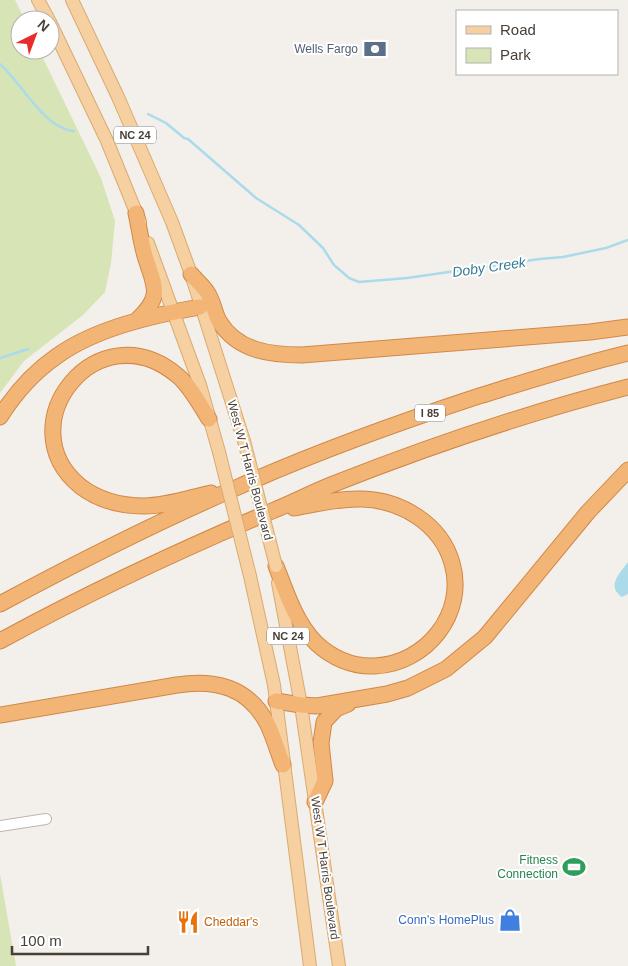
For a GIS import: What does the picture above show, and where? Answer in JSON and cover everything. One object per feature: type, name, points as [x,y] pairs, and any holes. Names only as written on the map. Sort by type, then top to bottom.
[{"type":"highway","points":[[135,323],[151,308],[156,286],[145,255],[136,213]]},
{"type":"highway","points":[[191,274],[208,293],[218,318],[231,336],[252,349],[271,354],[302,355],[628,328]]},
{"type":"highway","points":[[0,417],[28,380],[58,355],[98,335],[173,312],[200,308]]},
{"type":"highway","name":"I 85","points":[[0,604],[137,534],[237,487],[334,448],[438,410],[628,353]]},
{"type":"highway","points":[[210,419],[187,386],[168,368],[143,357],[115,356],[101,360],[88,367],[67,386],[54,419],[54,444],[63,466],[76,482],[99,498],[113,503],[144,506],[155,505],[237,487]]},
{"type":"highway","points":[[0,641],[161,560],[329,486],[466,436],[628,387]]},
{"type":"highway","points":[[276,701],[317,706],[387,694],[408,688],[446,669],[485,637],[588,512],[628,470]]},
{"type":"highway","points":[[273,511],[343,500],[363,499],[382,502],[409,512],[421,518],[431,527],[447,550],[455,576],[453,601],[449,613],[432,642],[415,655],[390,664],[366,666],[353,664],[327,652],[316,643],[306,630],[291,602],[276,566]]},
{"type":"highway","points":[[0,715],[195,682],[212,683],[235,690],[254,705],[268,726],[283,765]]},
{"type":"highway","points":[[315,802],[325,780],[321,743],[324,722],[336,709],[363,698]]},
{"type":"main road","name":"West W T Harris Boulevard","points":[[72,0],[115,89],[172,222],[191,274],[200,308],[244,441],[276,566],[301,705],[339,966]]},
{"type":"main road","name":"West W T Harris Boulevard","points":[[60,42],[107,142],[136,213],[200,385],[219,452],[261,621],[276,701],[310,966]]},
{"type":"street","points":[[0,826],[46,819]]},
{"type":"green space","points":[[0,0],[15,0],[20,10],[10,10],[10,60],[44,60],[101,178],[115,221],[111,263],[105,292],[83,315],[24,361],[0,393]]},
{"type":"green space","points":[[0,874],[16,966],[0,966]]},
{"type":"water","points":[[628,562],[628,594],[622,597],[617,593],[615,584],[618,575]]},
{"type":"waterway","points":[[0,64],[43,114],[63,128],[74,131]]},
{"type":"waterway","name":"Doby Creek","points":[[148,114],[166,123],[184,138],[188,139],[256,198],[299,225],[323,248],[334,265],[349,278],[359,282],[407,278],[563,257],[606,248],[628,240]]},
{"type":"waterway","name":"Doby Creek","points":[[0,358],[28,349]]},
{"type":"place","name":"Wells Fargo","points":[[375,49]]},
{"type":"place","name":"Fitness Connection","points":[[574,867]]},
{"type":"place","name":"Conn's HomePlus","points":[[510,920]]},
{"type":"place","name":"Cheddar's","points":[[188,922]]}]
